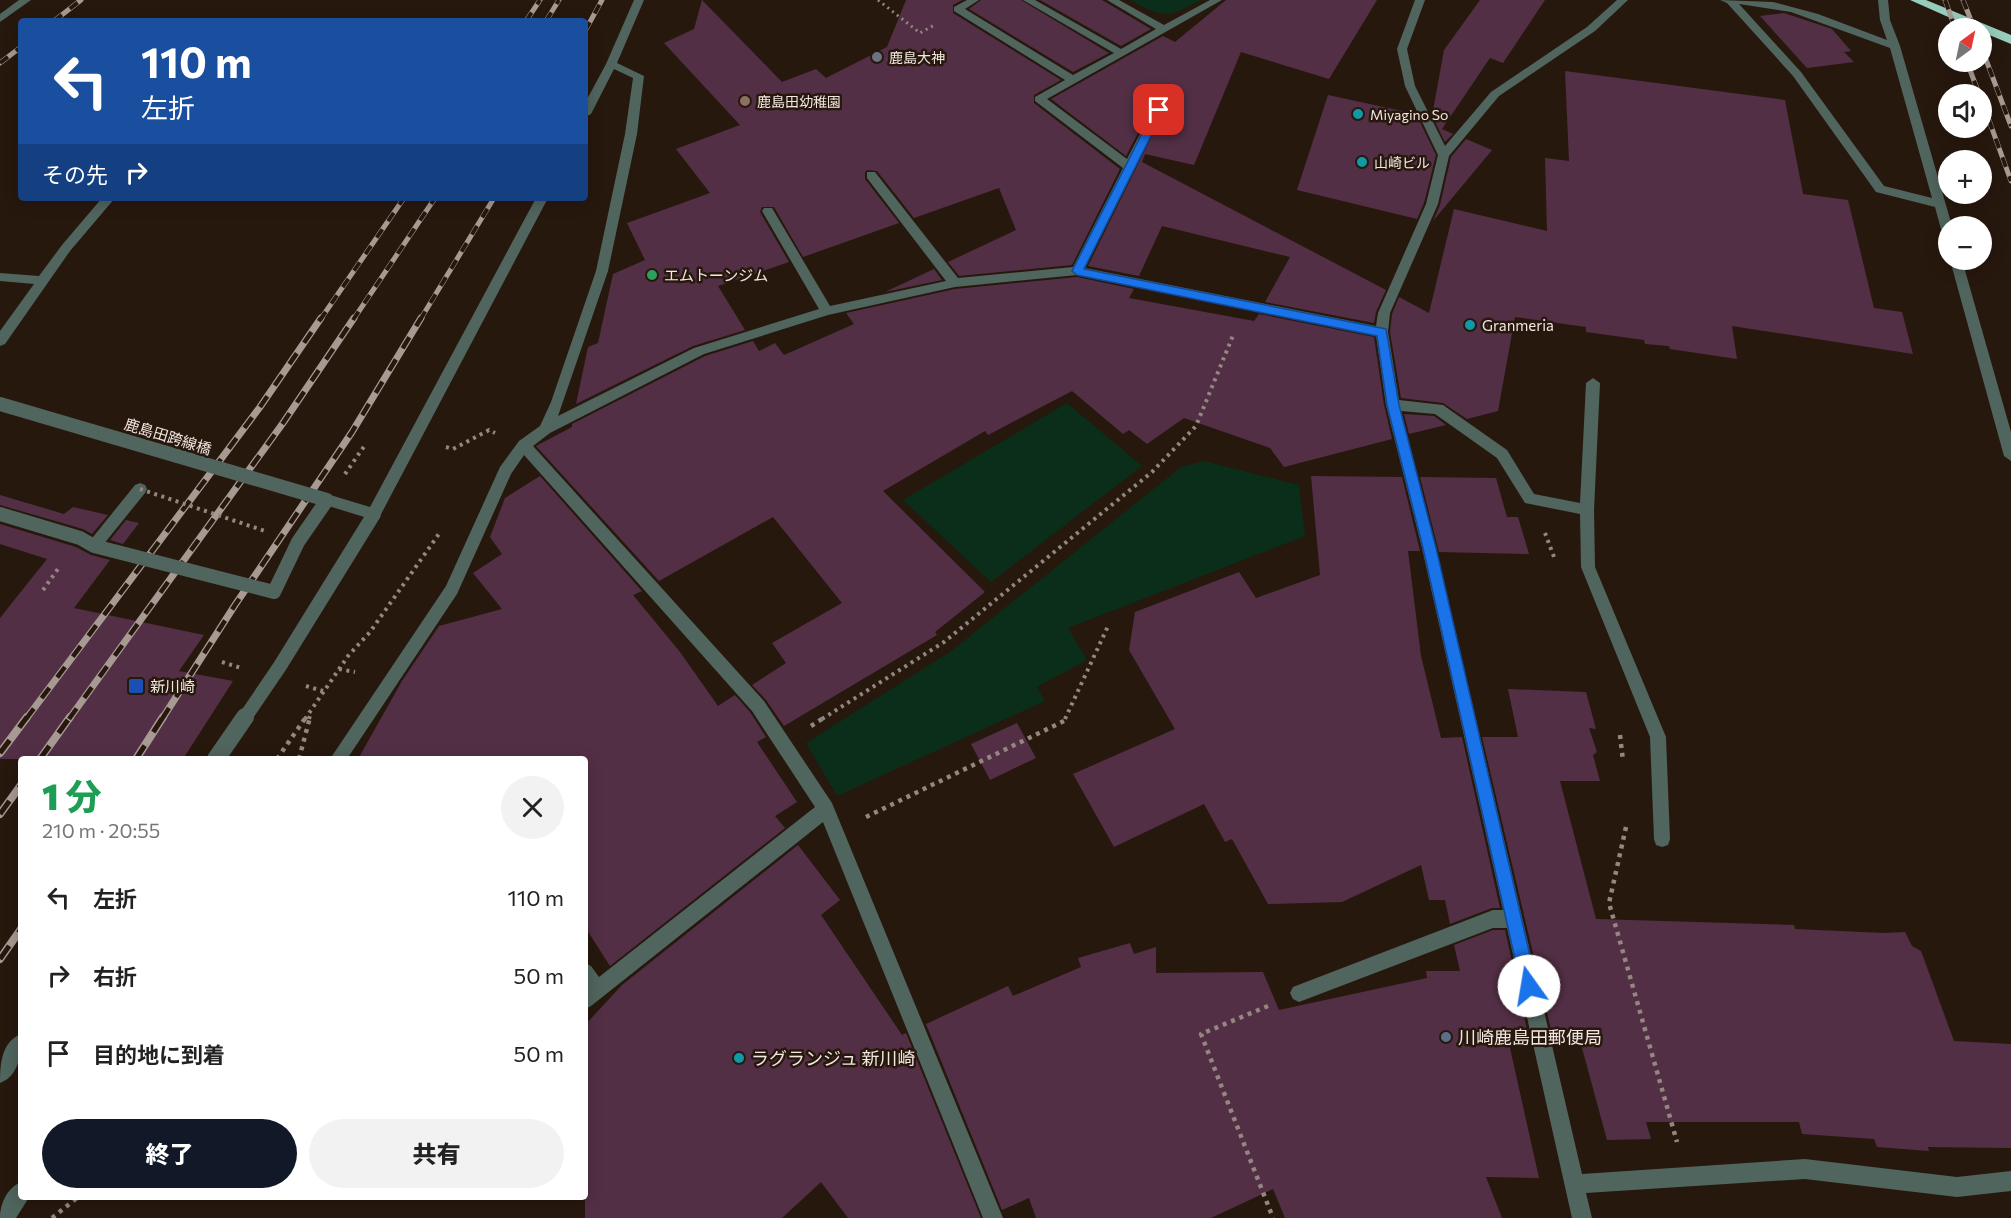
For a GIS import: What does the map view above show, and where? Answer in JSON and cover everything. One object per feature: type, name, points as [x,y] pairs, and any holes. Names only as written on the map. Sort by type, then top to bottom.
[{"type":"highway","points":[[1916,0],[2011,40]]},
{"type":"street","points":[[0,19],[26,0]]},
{"type":"street","points":[[588,108],[611,64],[639,0]]},
{"type":"street","points":[[974,0],[958,9],[1073,80]]},
{"type":"street","points":[[1028,0],[1121,54]]},
{"type":"street","points":[[1112,0],[1165,30]]},
{"type":"street","points":[[1130,166],[1039,99],[1217,0]]},
{"type":"street","points":[[1420,0],[1402,49],[1410,86],[1444,155]]},
{"type":"street","points":[[1582,1218],[1429,548],[1393,405],[1382,332],[1384,313],[1432,204],[1444,155],[1495,94],[1591,29],[1623,0]]},
{"type":"street","points":[[1728,1],[1743,0],[1792,7],[1844,29],[1895,46]]},
{"type":"street","points":[[1883,0],[1885,20],[1895,46],[1938,197]]},
{"type":"street","points":[[1728,1],[1797,74],[1880,189],[1938,204]]},
{"type":"street","points":[[545,429],[558,402],[602,271],[631,134],[639,76],[611,64]]},
{"type":"street","points":[[1077,271],[1168,90]]},
{"type":"street","points":[[871,175],[955,283]]},
{"type":"street","points":[[0,341],[66,248],[106,201]]},
{"type":"street","points":[[218,756],[280,666],[374,514],[540,201]]},
{"type":"street","points":[[1940,204],[1943,216]]},
{"type":"street","points":[[768,211],[827,311]]},
{"type":"street","points":[[1959,270],[2011,456]]},
{"type":"street","points":[[340,756],[452,590],[506,471],[524,446],[545,429],[699,351],[827,311],[955,283],[1077,271],[1382,332]]},
{"type":"street","points":[[0,277],[44,280]]},
{"type":"street","points":[[1593,384],[1587,510],[1588,567],[1658,736],[1662,839]]},
{"type":"street","name":"鹿島田跨線橋","points":[[0,404],[374,514]]},
{"type":"street","points":[[1393,405],[1438,409],[1502,454],[1530,499],[1587,510]]},
{"type":"street","points":[[524,446],[758,706],[826,809],[993,1218]]},
{"type":"street","points":[[94,546],[140,489]]},
{"type":"street","points":[[0,514],[80,538],[94,546],[274,592],[298,542],[327,500]]},
{"type":"street","points":[[591,994],[826,809]]},
{"type":"street","points":[[1299,993],[1493,919],[1514,919]]},
{"type":"street","points":[[0,1074],[18,1047]]},
{"type":"street","points":[[1574,1184],[1805,1169],[1957,1187],[2011,1181]]},
{"type":"street","points":[[4,1218],[18,1197]]},
{"type":"path","points":[[878,0],[920,33],[961,10]]},
{"type":"path","points":[[782,744],[944,642],[1152,472],[1196,426],[1246,305]]},
{"type":"path","points":[[442,446],[453,449],[489,430],[499,435]]},
{"type":"path","points":[[140,489],[298,542]]},
{"type":"path","points":[[1530,499],[1556,562]]},
{"type":"path","points":[[835,832],[1064,721],[1109,624]]},
{"type":"path","points":[[280,756],[339,669],[370,632]]},
{"type":"path","points":[[222,662],[240,667]]},
{"type":"path","points":[[339,669],[355,672]]},
{"type":"path","points":[[300,756],[312,708]]},
{"type":"path","points":[[1618,727],[1624,770]]},
{"type":"path","points":[[1627,826],[1609,903],[1686,1177]]},
{"type":"path","points":[[1273,1218],[1201,1034],[1299,993]]},
{"type":"path","points":[[52,1218],[74,1200]]},
{"type":"green space","points":[[1130,0],[1201,0],[1166,14],[1151,11]]},
{"type":"green space","points":[[1067,403],[1142,466],[991,582],[903,500]]},
{"type":"green space","points":[[1204,461],[1299,485],[1305,536],[1068,628],[1087,660],[1037,687],[1045,701],[837,796],[806,743],[950,652],[1181,467]]},
{"type":"building","points":[[702,0],[782,82],[816,69],[826,78],[887,47],[906,0],[962,0],[953,5],[953,13],[1061,80],[1034,95],[1034,103],[1120,169],[1072,265],[959,276],[948,262],[1016,230],[999,188],[914,218],[877,171],[867,170],[865,179],[899,223],[803,257],[774,207],[762,207],[760,212],[789,262],[718,286],[745,330],[693,346],[576,404],[588,347],[598,343],[613,274],[645,260],[627,223],[710,193],[676,149],[740,125],[664,43],[694,29]]},
{"type":"building","points":[[981,0],[1021,0],[1109,53],[1073,72],[969,9]]},
{"type":"building","points":[[1040,0],[1102,0],[1151,29],[1121,46]]},
{"type":"building","points":[[1226,0],[1377,0],[1329,79],[1241,52],[1194,165],[1145,154],[1142,162],[1386,290],[1376,312],[1374,323],[1265,302],[1290,257],[1162,226],[1139,276],[1088,266],[1175,89],[1169,85],[1161,89],[1126,156],[1051,99],[1163,36],[1175,42]]},
{"type":"building","points":[[1480,0],[1545,0],[1503,63],[1490,58],[1442,129],[1453,134],[1445,142],[1432,116],[1444,50]]},
{"type":"building","points":[[1784,13],[1832,29],[1851,51],[1844,52],[1854,62],[1807,68],[1760,16]]},
{"type":"building","points":[[1565,71],[1785,100],[1803,194],[1848,200],[1874,308],[1902,312],[1913,354],[1732,326],[1737,359],[1670,349],[1669,346],[1645,344],[1644,340],[1586,332],[1586,327],[1515,317],[1498,411],[1467,419],[1443,403],[1401,398],[1390,332],[1392,314],[1399,297],[1429,313],[1454,209],[1547,231],[1545,158],[1569,161]]},
{"type":"building","points":[[1328,95],[1416,114],[1436,155],[1424,203],[1417,219],[1297,190]]},
{"type":"building","points":[[1466,139],[1492,150],[1433,221],[1440,205],[1451,157]]},
{"type":"building","points":[[934,269],[942,280],[885,292]]},
{"type":"building","points":[[1077,277],[1134,289],[1129,298],[1254,321],[1259,314],[1374,337],[1384,405],[1392,439],[1284,467],[1270,448],[1184,418],[1147,444],[1129,430],[1123,434],[1072,391],[988,435],[985,431],[883,491],[985,592],[935,632],[937,635],[784,726],[766,700],[752,685],[786,663],[772,643],[842,603],[773,517],[659,581],[536,446],[572,427],[572,424],[705,356],[753,341],[759,351],[775,343],[784,355],[854,324],[846,313],[955,289]]},
{"type":"building","points":[[1404,414],[1434,416],[1446,425],[1409,434]]},
{"type":"building","points":[[540,476],[642,591],[633,595],[680,652],[718,706],[735,695],[750,712],[766,737],[757,742],[797,802],[775,816],[785,828],[610,966],[588,932],[588,756],[360,756],[402,681],[439,626],[502,609],[473,573],[502,554],[490,537],[505,498]]},
{"type":"building","points":[[1311,476],[1402,477],[1420,551],[1408,551],[1421,656],[1441,738],[1462,737],[1500,908],[1492,908],[1450,924],[1445,900],[1429,900],[1421,865],[1342,902],[1268,904],[1232,839],[1225,842],[1204,804],[1114,847],[1073,774],[1175,729],[1129,650],[1135,612],[1239,572],[1256,598],[1320,575]]},
{"type":"building","points":[[1420,477],[1496,478],[1507,517],[1518,517],[1529,554],[1439,552]]},
{"type":"building","points":[[0,495],[64,514],[73,507],[108,515],[92,534],[83,529],[0,505]]},
{"type":"building","points":[[126,520],[139,523],[123,544],[110,540]]},
{"type":"building","points":[[0,524],[110,560],[74,608],[204,635],[179,671],[233,681],[185,756],[18,756],[18,759],[0,759],[0,618],[47,559],[0,544]]},
{"type":"building","points":[[1508,689],[1586,692],[1596,729],[1589,728],[1597,752],[1593,755],[1600,781],[1560,781],[1596,919],[1794,925],[1795,929],[1905,932],[1912,946],[1921,951],[1954,1041],[2011,1044],[2011,1148],[1928,1147],[1929,1151],[1877,1147],[1874,1139],[1802,1134],[1799,1122],[1646,1122],[1651,1139],[1607,1140],[1579,1037],[1553,1038],[1482,737],[1518,737]]},
{"type":"building","points":[[1017,723],[1036,758],[990,780],[971,744]]},
{"type":"building","points":[[798,845],[840,900],[821,915],[902,1035],[906,1033],[981,1218],[848,1218],[821,1182],[782,1218],[585,1218],[585,1200],[588,1200],[588,1022],[622,985]]},
{"type":"building","points":[[1493,930],[1505,930],[1529,1039],[1508,1039],[1539,1178],[1486,1177],[1502,1218],[1285,1218],[1273,1189],[1211,1218],[1036,1218],[1029,1198],[1002,1210],[926,1024],[1008,986],[1013,996],[1081,967],[1078,958],[1130,943],[1134,954],[1156,947],[1156,973],[1263,972],[1279,1010],[1427,978],[1426,971],[1460,971],[1454,945]]},
{"type":"railway","points":[[58,18],[81,0]]},
{"type":"railway","points":[[528,18],[540,0]]},
{"type":"railway","points":[[548,18],[559,0]]},
{"type":"railway","points":[[588,26],[602,0]]},
{"type":"railway","points":[[1945,0],[1951,18]]},
{"type":"railway","points":[[1963,0],[1970,18]]},
{"type":"railway","points":[[0,63],[18,49]]},
{"type":"railway","points":[[1971,72],[1975,84]]},
{"type":"railway","points":[[1991,72],[2011,126]]},
{"type":"railway","points":[[1992,129],[2011,181]]},
{"type":"railway","points":[[320,320],[402,201]]},
{"type":"railway","points":[[353,320],[433,201]]},
{"type":"railway","points":[[420,320],[492,201]]},
{"type":"railway","points":[[26,719],[260,407],[321,318]]},
{"type":"railway","points":[[69,719],[283,423],[354,318]]},
{"type":"railway","points":[[162,719],[235,605],[352,432],[421,318]]},
{"type":"railway","points":[[0,753],[27,717]]},
{"type":"railway","points":[[42,756],[70,717]]},
{"type":"railway","points":[[138,756],[163,717]]},
{"type":"railway","points":[[0,814],[18,789]]},
{"type":"railway","points":[[0,959],[18,933]]},
{"type":"place","name":"鹿島大神","points":[[877,57]]},
{"type":"place","name":"鹿島田幼稚園","points":[[745,101]]},
{"type":"place","name":"Miyagino So","points":[[1358,114]]},
{"type":"place","name":"山崎ビル","points":[[1362,162]]},
{"type":"place","name":"エムトーンジム","points":[[652,275]]},
{"type":"place","name":"Granmeria","points":[[1470,325]]},
{"type":"place","name":"新川崎","points":[[136,686]]},
{"type":"place","name":"川崎鹿島田郵便局","points":[[1446,1037]]},
{"type":"place","name":"ラグランジュ 新川崎","points":[[739,1058]]},
{"type":"route","points":[[1159,110],[1077,271],[1382,332],[1393,405],[1429,548],[1529,986]]}]
